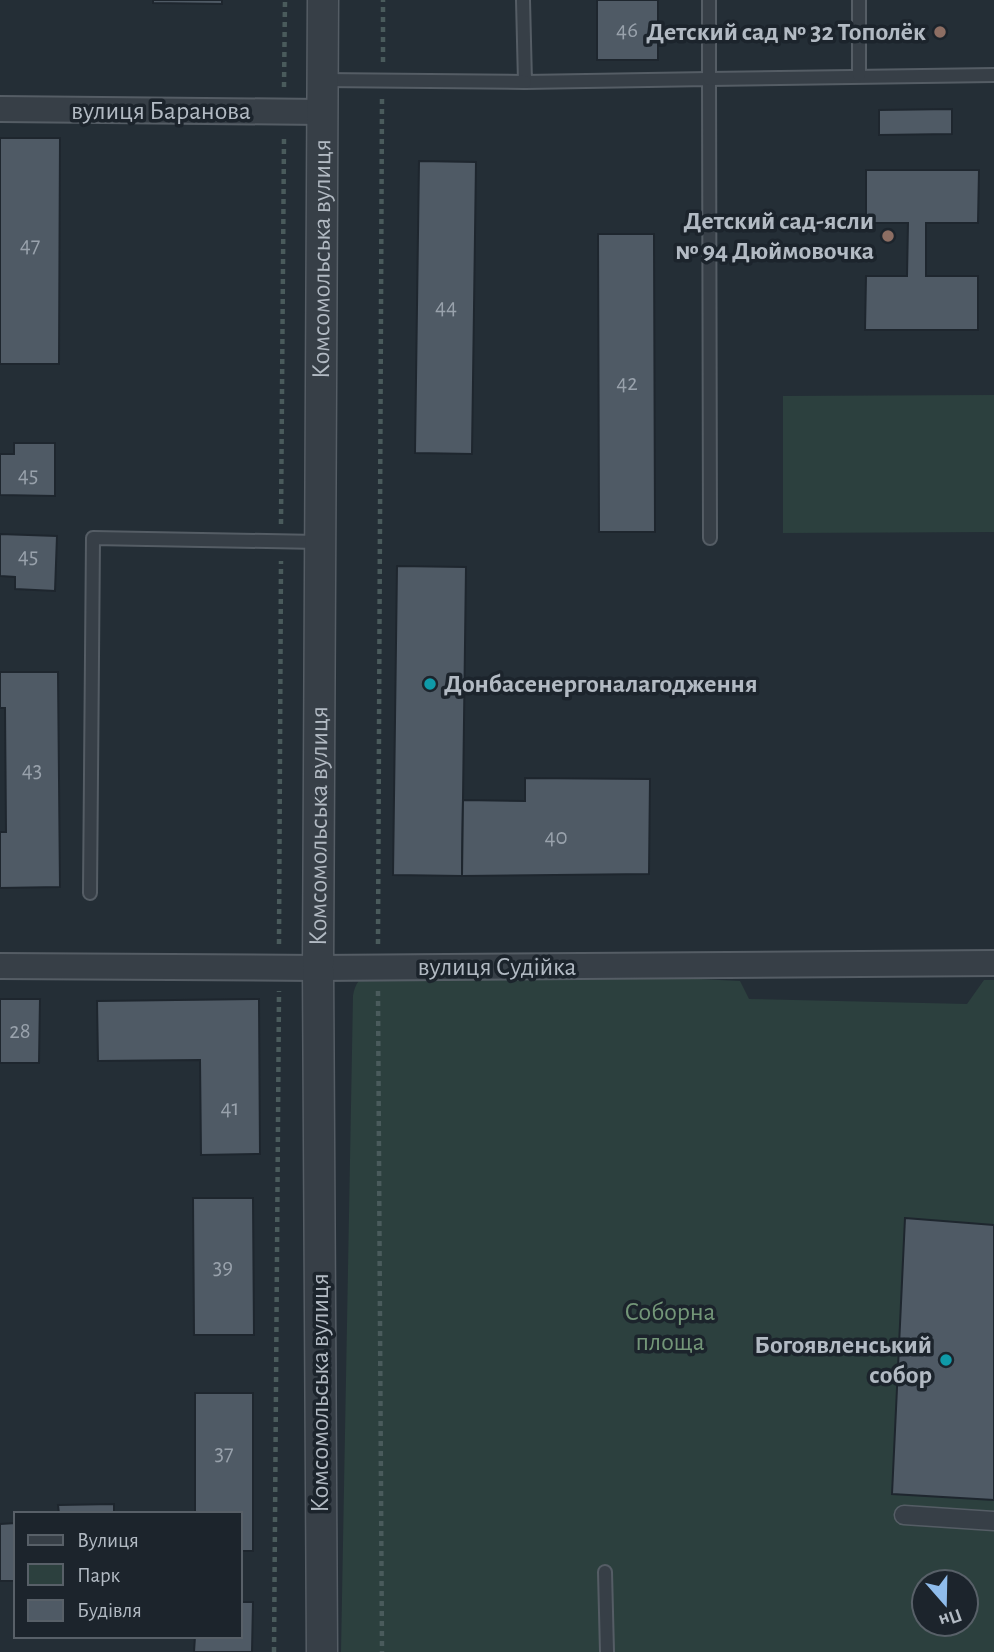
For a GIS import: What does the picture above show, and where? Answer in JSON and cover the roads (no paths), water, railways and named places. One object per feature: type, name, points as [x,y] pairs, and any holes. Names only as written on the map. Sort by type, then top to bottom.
[{"type":"street","name":"Комсомольська вулиця","points":[[321,1652],[318,968],[323,0]]},
{"type":"street","name":"вулиця Баранова","points":[[0,109],[322,112]]},
{"type":"street","name":"вулиця Судійка","points":[[0,966],[378,968],[994,963]]},
{"type":"street","points":[[904,1515],[994,1521]]},
{"type":"lane","points":[[523,0],[524,82]]},
{"type":"lane","points":[[709,0],[710,538]]},
{"type":"lane","points":[[859,0],[859,75]]},
{"type":"lane","points":[[322,80],[524,82],[994,75]]},
{"type":"lane","points":[[90,893],[93,538],[319,542]]},
{"type":"lane","points":[[605,1572],[607,1652]]},
{"type":"place","name":"Детский сад № 32 Тополёк","points":[[940,32]]},
{"type":"place","name":"Детский сад-ясли № 94 Дюймовочка","points":[[888,236]]},
{"type":"place","name":"Донбасенергоналагодження","points":[[430,684]]},
{"type":"place","name":"Богоявленський собор","points":[[946,1360]]},
{"type":"park label","name":"Соборна площа","points":[[670,1327]]}]
